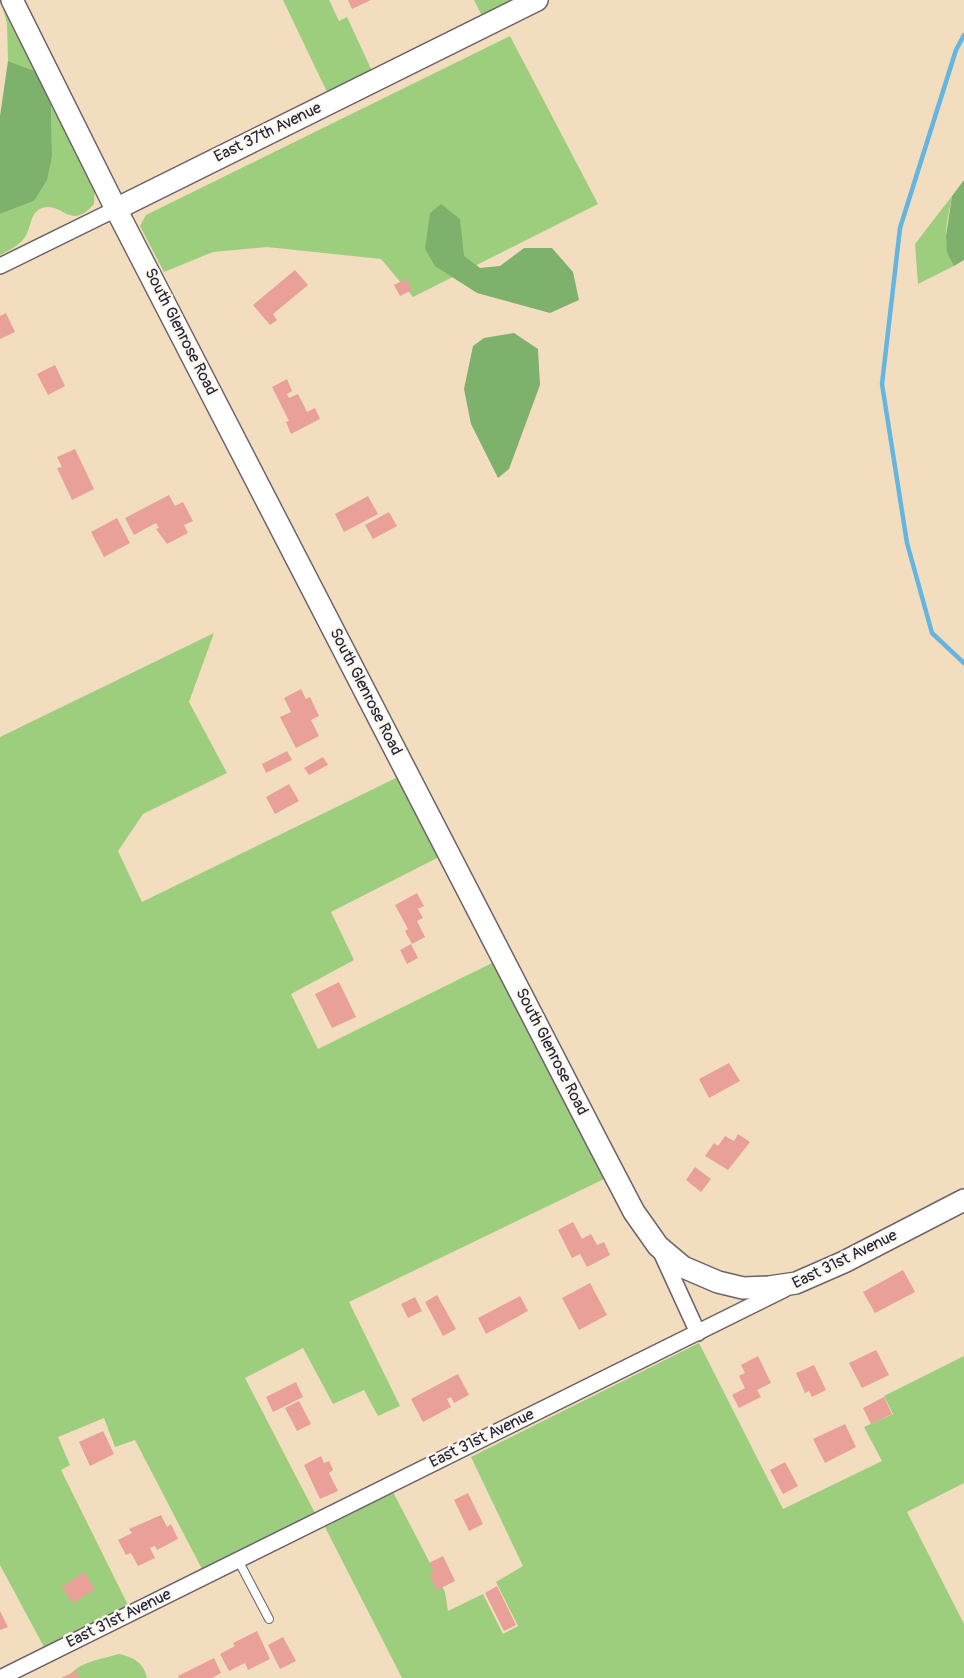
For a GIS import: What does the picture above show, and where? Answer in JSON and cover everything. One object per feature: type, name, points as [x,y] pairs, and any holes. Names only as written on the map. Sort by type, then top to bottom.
[{"type":"street","name":"South Glenrose Road","points":[[12,0],[116,209],[634,1212],[658,1246],[684,1267],[718,1282],[743,1288],[796,1283]]},
{"type":"street","name":"East 37th Avenue","points":[[0,266],[537,0]]},
{"type":"street","name":"East 31st Avenue","points":[[0,1678],[796,1283],[844,1262],[964,1200]]},
{"type":"street","points":[[658,1246],[698,1332]]},
{"type":"lane","points":[[238,1560],[269,1619]]},
{"type":"green space","points":[[283,0],[329,0],[339,21],[347,17],[372,71],[327,92]]},
{"type":"green space","points":[[474,0],[518,0],[483,18]]},
{"type":"green space","points":[[1,1],[35,71],[8,61],[7,23]]},
{"type":"green space","points":[[510,36],[598,204],[413,297],[381,259],[267,247],[213,252],[164,272],[140,226],[146,215]]},
{"type":"green space","points":[[8,61],[35,71],[51,105],[52,156],[47,180],[34,201],[0,214],[0,116]]},
{"type":"green space","points":[[51,105],[95,188],[94,204],[86,212],[73,216],[56,208],[49,207],[38,210],[23,240],[14,248],[0,255],[0,214],[34,201],[52,156]]},
{"type":"green space","points":[[964,180],[964,260],[954,266],[947,252],[946,236],[952,196]]},
{"type":"green space","points":[[952,196],[946,239],[954,266],[918,284],[915,244]]},
{"type":"green space","points":[[441,204],[460,219],[464,256],[480,268],[500,266],[524,248],[552,248],[573,272],[579,300],[550,313],[477,293],[435,266],[425,249],[430,213]]},
{"type":"green space","points":[[514,333],[538,349],[540,385],[509,469],[498,478],[471,424],[464,389],[473,346],[484,338]]},
{"type":"green space","points":[[214,633],[189,702],[227,773],[143,814],[118,851],[142,902],[398,777],[439,857],[331,912],[354,960],[291,994],[318,1049],[496,961],[604,1179],[349,1302],[400,1406],[378,1416],[364,1390],[333,1404],[303,1348],[245,1378],[316,1515],[203,1571],[135,1440],[115,1447],[104,1418],[58,1437],[70,1465],[61,1470],[129,1607],[44,1647],[0,1565],[0,737]]},
{"type":"green space","points":[[699,1343],[783,1509],[882,1461],[864,1427],[893,1414],[884,1396],[964,1356],[964,1483],[907,1512],[964,1624],[964,1678],[402,1678],[325,1527],[393,1492],[445,1592],[448,1611],[483,1594],[503,1634],[518,1626],[496,1582],[523,1566],[471,1457]]},
{"type":"green space","points":[[119,1654],[137,1661],[143,1668],[147,1678],[67,1678],[72,1672],[84,1665]]},
{"type":"building","points":[[348,0],[371,0],[352,9]]},
{"type":"building","points":[[295,270],[308,285],[273,314],[277,320],[270,325],[253,305]]},
{"type":"building","points":[[406,279],[412,290],[400,296],[394,285]]},
{"type":"building","points":[[6,313],[15,332],[0,339],[0,316]]},
{"type":"building","points":[[55,365],[65,386],[48,395],[37,374]]},
{"type":"building","points":[[287,379],[292,391],[287,394],[289,398],[298,394],[307,412],[315,408],[320,419],[291,434],[286,422],[289,421],[272,387]]},
{"type":"building","points":[[75,449],[94,489],[72,500],[57,468],[62,467],[57,457]]},
{"type":"building","points":[[169,495],[175,506],[183,502],[193,521],[184,525],[188,533],[167,544],[156,529],[159,528],[156,523],[134,535],[125,518]]},
{"type":"building","points":[[368,496],[378,514],[344,532],[335,514]]},
{"type":"building","points":[[389,512],[397,526],[373,539],[365,525]]},
{"type":"building","points":[[117,518],[130,543],[104,557],[91,532]]},
{"type":"building","points":[[301,689],[306,699],[310,697],[319,716],[311,720],[319,736],[296,748],[280,717],[291,712],[284,698]]},
{"type":"building","points":[[287,751],[292,760],[266,773],[262,764]]},
{"type":"building","points":[[323,757],[328,765],[309,775],[304,768]]},
{"type":"building","points":[[289,784],[299,801],[275,814],[266,797]]},
{"type":"building","points":[[417,893],[424,906],[418,909],[423,918],[417,921],[425,937],[412,944],[405,931],[408,929],[395,905]]},
{"type":"building","points":[[411,944],[418,958],[407,964],[400,950]]},
{"type":"building","points":[[339,982],[356,1017],[332,1028],[315,994]]},
{"type":"building","points":[[729,1063],[740,1081],[709,1098],[699,1079]]},
{"type":"building","points":[[738,1134],[750,1142],[728,1170],[705,1156],[714,1143],[718,1146],[725,1136],[734,1141]]},
{"type":"building","points":[[695,1167],[711,1179],[701,1192],[686,1180]]},
{"type":"building","points":[[573,1222],[582,1239],[591,1234],[597,1245],[604,1242],[610,1255],[587,1267],[580,1254],[572,1258],[558,1230]]},
{"type":"building","points":[[903,1270],[915,1292],[875,1313],[863,1292]]},
{"type":"building","points":[[590,1283],[607,1315],[579,1330],[562,1298]]},
{"type":"building","points":[[437,1295],[456,1329],[443,1336],[425,1302]]},
{"type":"building","points":[[520,1296],[528,1311],[486,1334],[478,1318]]},
{"type":"building","points":[[415,1297],[422,1311],[408,1318],[401,1304]]},
{"type":"building","points":[[876,1350],[889,1375],[862,1388],[849,1363]]},
{"type":"building","points":[[758,1356],[771,1383],[757,1390],[761,1397],[739,1408],[732,1395],[745,1388],[739,1376],[745,1373],[741,1365]]},
{"type":"building","points":[[814,1365],[826,1390],[812,1397],[809,1391],[805,1393],[796,1373]]},
{"type":"building","points":[[458,1374],[469,1395],[454,1403],[451,1397],[447,1399],[451,1407],[423,1422],[411,1399]]},
{"type":"building","points":[[296,1382],[303,1397],[273,1412],[266,1397]]},
{"type":"building","points":[[884,1397],[892,1414],[871,1424],[863,1408]]},
{"type":"building","points":[[299,1401],[311,1424],[297,1431],[285,1408]]},
{"type":"building","points":[[845,1424],[856,1447],[825,1463],[813,1439]]},
{"type":"building","points":[[103,1431],[114,1454],[90,1466],[79,1442]]},
{"type":"building","points":[[321,1456],[324,1463],[329,1461],[333,1470],[329,1473],[338,1491],[320,1499],[304,1465]]},
{"type":"building","points":[[785,1462],[798,1486],[783,1494],[770,1470]]},
{"type":"building","points":[[468,1493],[483,1524],[469,1531],[454,1500]]},
{"type":"building","points":[[161,1515],[167,1527],[171,1524],[178,1539],[157,1550],[155,1546],[150,1548],[155,1558],[138,1566],[131,1553],[126,1555],[118,1540],[132,1533],[129,1529]]},
{"type":"building","points":[[443,1556],[455,1581],[437,1590],[429,1574],[434,1572],[429,1563]]},
{"type":"building","points":[[84,1572],[95,1589],[73,1603],[62,1587]]},
{"type":"building","points":[[497,1586],[516,1625],[504,1631],[485,1593]]},
{"type":"building","points":[[0,1611],[8,1627],[0,1630]]},
{"type":"building","points":[[257,1631],[270,1659],[248,1670],[245,1663],[229,1671],[220,1654],[235,1646],[233,1643]]},
{"type":"building","points":[[283,1637],[296,1661],[280,1669],[268,1645]]},
{"type":"building","points":[[214,1658],[221,1673],[212,1678],[179,1678],[178,1676]]},
{"type":"building","points":[[76,1671],[79,1678],[61,1678]]},
{"type":"waterway","points":[[964,35],[956,50],[900,228],[882,384],[907,543],[932,633],[964,663]]}]
